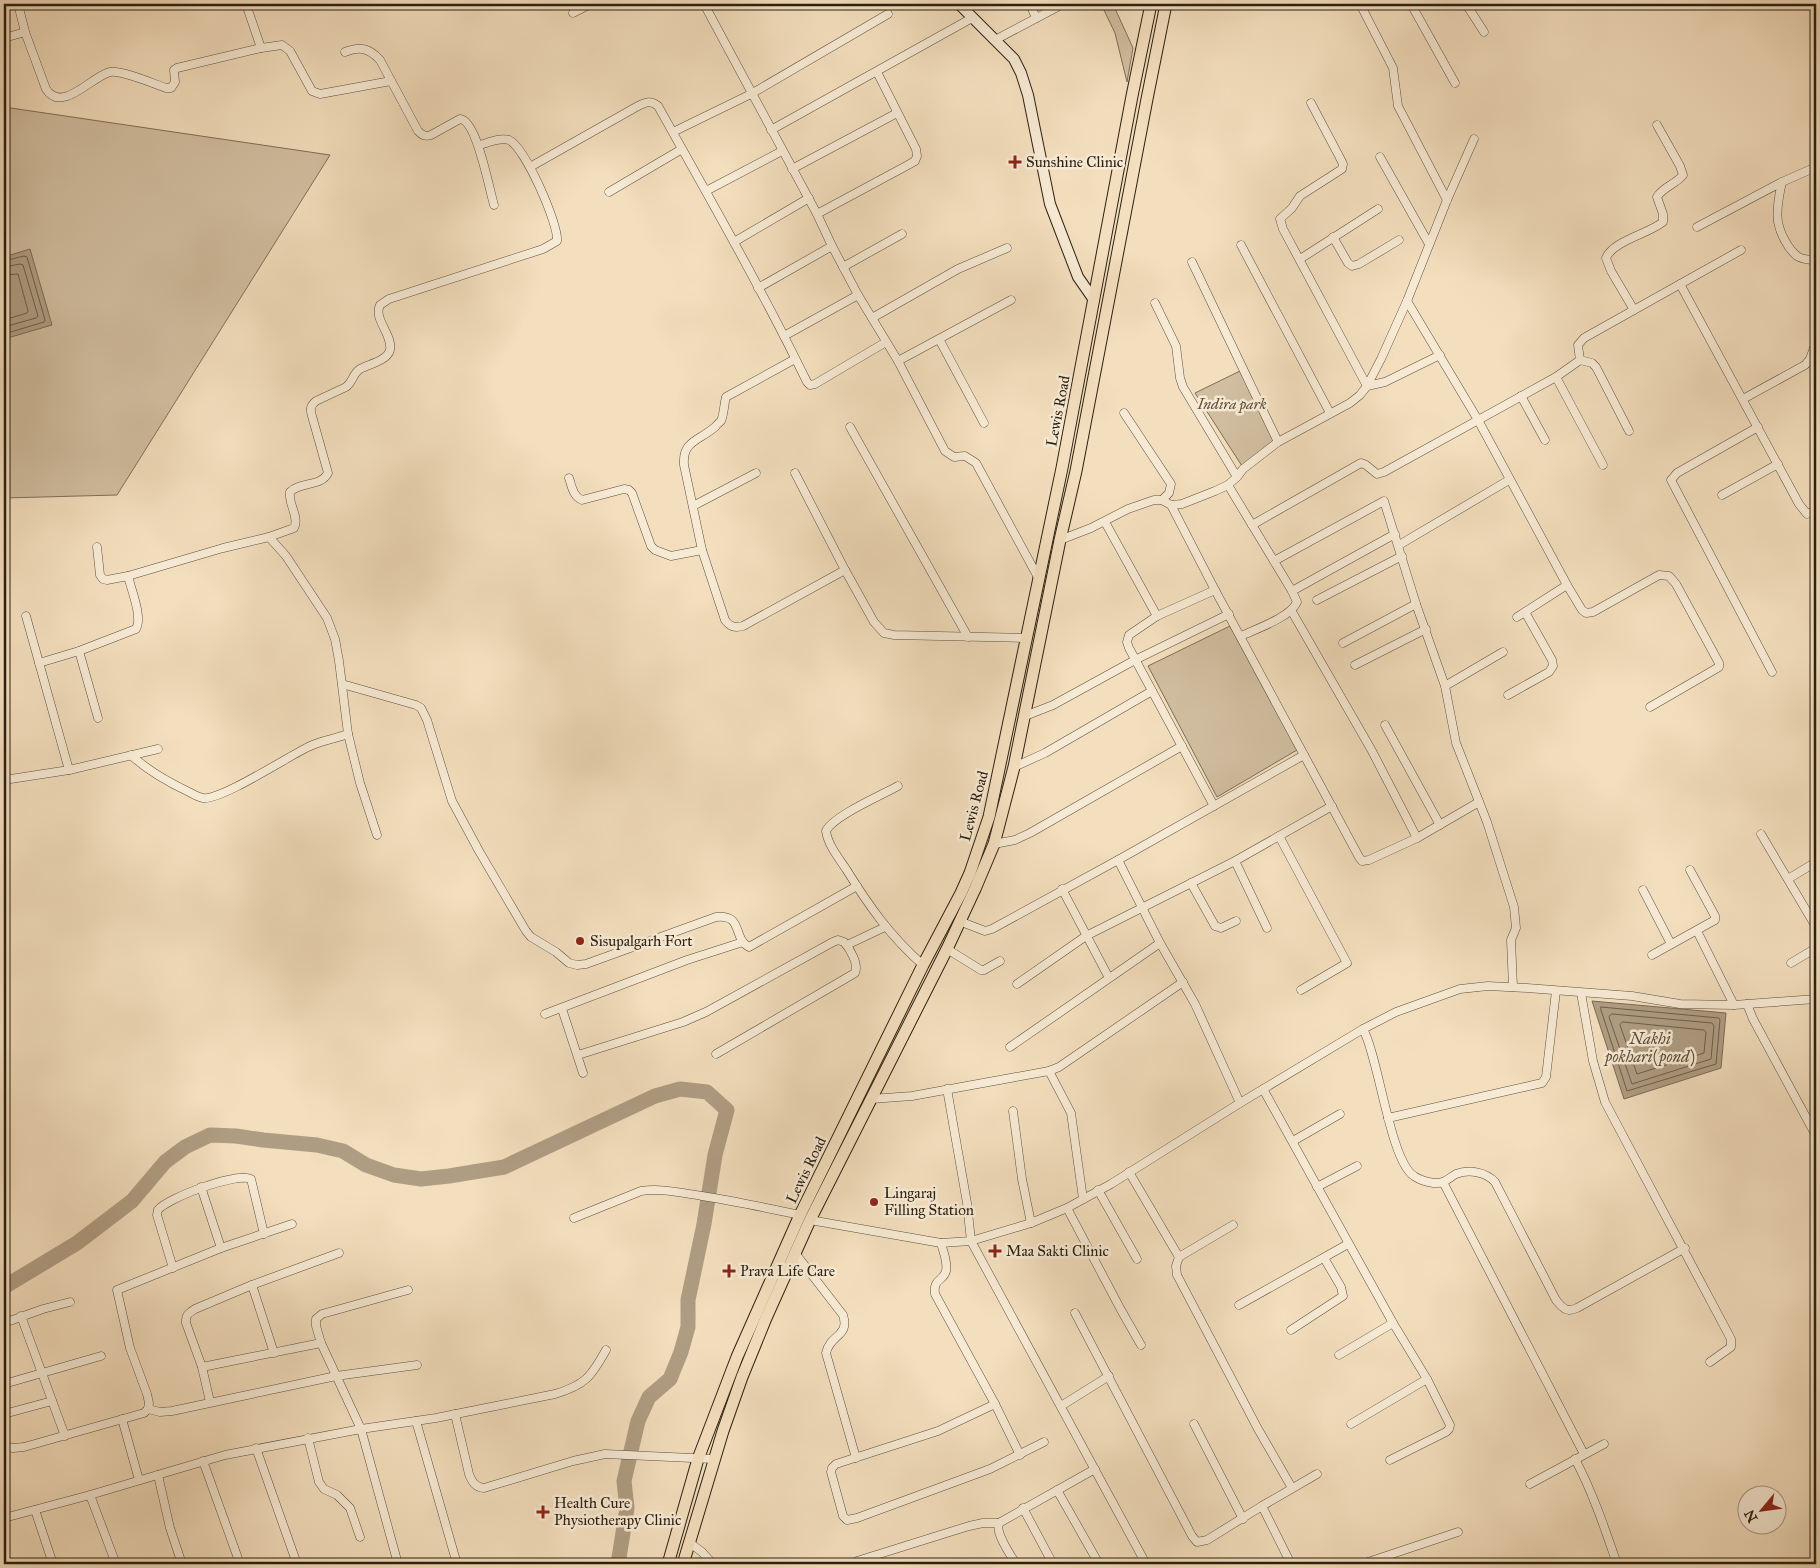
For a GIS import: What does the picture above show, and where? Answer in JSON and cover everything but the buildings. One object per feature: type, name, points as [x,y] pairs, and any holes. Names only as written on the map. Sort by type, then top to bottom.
[{"type":"main road","name":"Lewis Road","points":[[684,1560],[714,1460],[742,1377],[795,1253],[805,1218],[833,1147],[970,873],[989,817],[1062,468],[1151,4]]},
{"type":"main road","name":"Lewis Road","points":[[668,1564],[698,1459],[737,1357],[805,1218],[844,1152],[947,949],[994,844],[1014,767],[1060,540],[1076,471],[1166,4]]},
{"type":"main road","points":[[1104,243],[1119,244]]},
{"type":"main road","points":[[1062,468],[1076,471]]},
{"type":"main road","points":[[833,1147],[844,1152]]},
{"type":"street","points":[[18,4],[25,32],[46,90],[50,96],[57,98],[66,97],[79,91],[103,75],[111,72],[124,73],[166,88],[171,88],[175,82],[174,70],[178,68],[261,48],[282,45],[286,47],[315,94],[391,81]]},
{"type":"street","points":[[246,4],[261,48]]},
{"type":"street","points":[[573,13],[591,4]]},
{"type":"street","points":[[704,4],[751,94],[809,198],[843,267],[898,361],[945,451],[949,455],[965,456],[976,463],[1039,579]]},
{"type":"street","points":[[959,4],[1014,59],[1021,73],[1028,95],[1050,204],[1078,277],[1094,300]]},
{"type":"street","points":[[1030,4],[1036,18]]},
{"type":"street","points":[[995,40],[1063,4]]},
{"type":"street","points":[[1360,4],[1393,68],[1398,106],[1447,200]]},
{"type":"street","points":[[1411,4],[1455,83]]},
{"type":"street","points":[[1466,4],[1484,32]]},
{"type":"street","points":[[673,132],[751,94],[888,14]]},
{"type":"street","points":[[771,130],[972,18]]},
{"type":"street","points":[[4,38],[25,32]]},
{"type":"street","points":[[345,52],[362,48],[375,54],[422,135],[431,135],[460,119],[464,119],[472,128],[479,145],[494,205]]},
{"type":"street","points":[[817,214],[915,161],[918,156],[877,72]]},
{"type":"street","points":[[530,167],[647,102],[653,102],[658,106],[706,191],[807,382],[810,385],[886,342]]},
{"type":"street","points":[[1311,103],[1343,164],[1342,169],[1300,196],[1292,208],[1280,219],[1283,229],[1367,386]]},
{"type":"street","points":[[792,169],[897,113]]},
{"type":"street","points":[[1634,310],[1610,271],[1606,258],[1608,252],[1617,246],[1663,222],[1663,214],[1657,197],[1660,192],[1683,175],[1657,125]]},
{"type":"street","points":[[1171,505],[1194,501],[1228,485],[1243,469],[1278,442],[1350,403],[1360,395],[1367,386],[1408,301],[1429,244],[1474,139]]},
{"type":"street","points":[[97,547],[100,575],[103,579],[108,580],[269,537],[290,530],[296,525],[289,500],[290,492],[293,489],[321,481],[328,473],[310,409],[311,404],[346,387],[359,369],[383,358],[390,351],[390,344],[379,313],[380,305],[389,300],[543,249],[557,241],[558,235],[530,167],[515,144],[511,141],[498,140],[479,145]]},
{"type":"street","points":[[609,192],[682,149]]},
{"type":"street","points":[[706,191],[782,151]]},
{"type":"street","points":[[1380,157],[1429,244]]},
{"type":"street","points":[[1697,227],[1782,182],[1816,167]]},
{"type":"street","points":[[1782,182],[1778,205],[1778,221],[1782,233],[1789,247],[1797,256],[1806,260],[1816,260]]},
{"type":"street","points":[[734,242],[809,198]]},
{"type":"street","points":[[1300,259],[1378,209]]},
{"type":"street","points":[[843,267],[902,234]]},
{"type":"street","points":[[1333,237],[1348,263],[1352,266],[1359,264],[1398,240]]},
{"type":"street","points":[[1241,245],[1330,413]]},
{"type":"street","points":[[758,288],[832,246]]},
{"type":"street","points":[[872,318],[958,269],[1007,248]]},
{"type":"street","points":[[1580,360],[1578,351],[1580,341],[1740,250]]},
{"type":"street","points":[[1192,262],[1278,442]]},
{"type":"street","points":[[1680,284],[1804,511],[1807,514],[1816,510]]},
{"type":"street","points":[[784,336],[858,294]]},
{"type":"street","points":[[898,361],[1011,300]]},
{"type":"street","points":[[1408,301],[1478,420],[1509,480],[1582,610],[1589,613],[1659,575],[1669,576],[1676,584],[1719,663],[1719,667],[1717,670],[1650,707]]},
{"type":"street","points":[[1155,303],[1176,346],[1183,387],[1237,476]]},
{"type":"street","points":[[938,339],[984,423]]},
{"type":"street","points":[[1743,400],[1805,365],[1810,359],[1816,342]]},
{"type":"street","points":[[1367,386],[1385,382],[1440,355]]},
{"type":"street","points":[[795,359],[726,397],[721,421],[709,433],[686,448],[683,456],[684,465],[702,550],[725,620],[731,626],[736,627],[743,626],[845,570]]},
{"type":"street","points":[[1252,525],[1356,465],[1363,463],[1376,474],[1381,473],[1556,377],[1580,360],[1592,363],[1596,367],[1629,431]]},
{"type":"street","points":[[1556,377],[1603,465]]},
{"type":"street","points":[[1521,396],[1545,440]]},
{"type":"street","points":[[1124,413],[1171,484],[1169,493],[1162,500]]},
{"type":"street","points":[[850,427],[968,637]]},
{"type":"street","points":[[1758,428],[1677,473],[1671,480],[1772,672]]},
{"type":"street","points":[[1722,495],[1778,464]]},
{"type":"street","points":[[693,506],[756,473]]},
{"type":"street","points":[[795,473],[845,570],[874,622],[884,634],[1026,638]]},
{"type":"street","points":[[569,478],[574,493],[577,498],[582,500],[624,489],[629,490],[632,493],[651,546],[663,555],[671,556],[702,550]]},
{"type":"street","points":[[1399,545],[1509,480]]},
{"type":"street","points":[[1228,485],[1292,591],[1296,602],[1291,610],[1241,636]]},
{"type":"street","points":[[1060,540],[1105,522],[1128,509],[1154,500],[1162,500],[1171,505],[1362,861],[1369,860],[1417,838],[1479,802]]},
{"type":"street","points":[[1274,561],[1384,501],[1416,604],[1445,686],[1456,743],[1479,802],[1514,907],[1516,928],[1512,940],[1513,987]]},
{"type":"street","points":[[1105,522],[1157,616]]},
{"type":"street","points":[[1292,591],[1395,534]]},
{"type":"street","points":[[269,537],[286,556],[327,618],[335,639],[348,734],[360,782],[377,835]]},
{"type":"street","points":[[1317,600],[1402,556]]},
{"type":"street","points":[[39,664],[136,629],[138,618],[128,576]]},
{"type":"street","points":[[1517,617],[1567,585]]},
{"type":"street","points":[[1214,806],[1127,642],[1128,635],[1157,616],[1215,590]]},
{"type":"street","points":[[1343,643],[1416,604]]},
{"type":"street","points":[[1291,610],[1372,752],[1417,838]]},
{"type":"street","points":[[1508,695],[1548,672],[1553,666],[1552,660],[1525,612]]},
{"type":"street","points":[[1025,716],[1053,704],[1135,660],[1228,614]]},
{"type":"street","points":[[26,616],[69,770]]},
{"type":"street","points":[[1355,665],[1426,630]]},
{"type":"street","points":[[79,651],[98,718]]},
{"type":"street","points":[[1445,686],[1503,652]]},
{"type":"street","points":[[342,684],[421,708],[427,720],[452,801],[496,882],[531,937],[556,952],[569,963],[577,965],[586,964],[716,917],[724,916],[734,921],[743,942],[750,947],[857,886]]},
{"type":"street","points":[[1014,767],[1045,753],[1152,691]]},
{"type":"street","points":[[1385,725],[1440,825]]},
{"type":"street","points":[[131,755],[143,766],[180,788],[202,798],[210,798],[220,795],[309,746],[348,734]]},
{"type":"street","points":[[994,844],[1015,840],[1182,746]]},
{"type":"street","points":[[4,780],[69,770],[158,749]]},
{"type":"street","points":[[959,921],[985,930],[992,928],[1118,860],[1304,755]]},
{"type":"street","points":[[898,786],[838,818],[828,826],[826,831],[832,847],[885,927],[923,965]]},
{"type":"street","points":[[1017,984],[1086,936],[1235,861],[1332,806]]},
{"type":"street","points":[[1761,834],[1816,927]]},
{"type":"street","points":[[1279,836],[1347,963],[1301,990]]},
{"type":"street","points":[[1118,860],[1160,943],[1206,1027],[1240,1103]]},
{"type":"street","points":[[1235,861],[1267,928]]},
{"type":"street","points":[[1788,878],[1816,862]]},
{"type":"street","points":[[1652,955],[1715,920],[1715,916],[1690,870]]},
{"type":"street","points":[[1191,883],[1215,926],[1221,928],[1236,921]]},
{"type":"street","points":[[1062,890],[1109,978]]},
{"type":"street","points":[[1643,890],[1672,944]]},
{"type":"street","points":[[848,946],[885,927]]},
{"type":"street","points":[[1696,931],[1734,1005]]},
{"type":"street","points":[[578,1054],[698,1016],[833,942],[841,940],[848,946],[857,969],[851,976],[716,1054]]},
{"type":"street","points":[[544,1014],[743,942]]},
{"type":"street","points":[[1010,1046],[1160,943]]},
{"type":"street","points":[[1791,963],[1816,948]]},
{"type":"street","points":[[947,949],[980,970],[984,970],[1000,961]]},
{"type":"street","points":[[871,1099],[912,1096],[1049,1071],[1183,982]]},
{"type":"street","points":[[574,1218],[641,1191],[650,1190],[680,1192],[727,1200],[805,1218],[941,1243],[970,1241],[1031,1223],[1067,1208],[1130,1172],[1240,1103],[1364,1029],[1396,1012],[1460,989],[1488,986],[1513,987],[1632,996],[1680,1004],[1734,1005],[1816,999]]},
{"type":"street","points":[[1388,1118],[1542,1083],[1546,1077],[1556,991]]},
{"type":"street","points":[[1581,993],[1593,1061],[1606,1102],[1732,1339],[1731,1347],[1710,1362]]},
{"type":"street","points":[[1746,1004],[1814,1132]]},
{"type":"street","points":[[562,1008],[583,1073]]},
{"type":"street","points":[[1364,1029],[1370,1045],[1388,1118],[1406,1169],[1413,1176],[1424,1180],[1443,1182],[1457,1174],[1468,1172],[1478,1172],[1490,1176],[1495,1182],[1556,1300],[1564,1310],[1568,1311],[1577,1308],[1684,1248]]},
{"type":"street","points":[[1049,1071],[1071,1113],[1083,1199]]},
{"type":"street","points":[[947,1089],[967,1203],[970,1241],[1146,1564]]},
{"type":"street","points":[[1263,1089],[1348,1244],[1427,1379],[1447,1417],[1449,1428],[1390,1460]]},
{"type":"street","points":[[1013,1111],[1022,1179],[1031,1223]]},
{"type":"street","points":[[1293,1141],[1340,1114]]},
{"type":"street","points":[[1317,1187],[1358,1166]]},
{"type":"street","points":[[1130,1172],[1179,1257]]},
{"type":"street","points":[[173,1268],[157,1215],[158,1210],[164,1204],[201,1187],[243,1177],[251,1179],[264,1234]]},
{"type":"street","points":[[1443,1182],[1584,1454]]},
{"type":"street","points":[[201,1187],[222,1248]]},
{"type":"street","points":[[1098,1190],[1137,1259]]},
{"type":"street","points":[[1067,1208],[1141,1345]]},
{"type":"street","points":[[4,1446],[12,1448],[24,1447],[122,1419],[148,1409],[147,1394],[130,1348],[117,1290],[222,1248],[292,1224]]},
{"type":"street","points":[[1234,1225],[1179,1257],[1176,1266],[1177,1275],[1258,1430],[1292,1488]]},
{"type":"street","points":[[941,1243],[947,1264],[946,1271],[936,1282],[935,1294],[995,1404],[1020,1455]]},
{"type":"street","points":[[1239,1305],[1348,1244]]},
{"type":"street","points":[[210,1402],[202,1367],[186,1323],[188,1314],[195,1309],[252,1285],[339,1253]]},
{"type":"street","points":[[795,1253],[843,1315],[844,1329],[827,1347],[826,1352],[856,1458]]},
{"type":"street","points":[[1290,1330],[1343,1296],[1341,1287],[1324,1258]]},
{"type":"street","points":[[252,1285],[274,1353]]},
{"type":"street","points":[[398,1564],[361,1429],[322,1344],[316,1326],[316,1319],[318,1316],[408,1290]]},
{"type":"street","points":[[4,1323],[21,1316],[70,1302]]},
{"type":"street","points":[[1075,1314],[1192,1536],[1197,1542],[1207,1540],[1317,1474]]},
{"type":"street","points":[[21,1316],[65,1436]]},
{"type":"street","points":[[1339,1355],[1393,1323]]},
{"type":"street","points":[[202,1367],[322,1344]]},
{"type":"street","points":[[4,1518],[90,1495],[203,1461],[256,1448],[455,1414],[555,1394],[572,1389],[585,1380],[606,1350]]},
{"type":"street","points":[[4,1384],[100,1356]]},
{"type":"street","points":[[148,1409],[160,1412],[172,1411],[336,1376],[417,1364]]},
{"type":"street","points":[[1061,1406],[1109,1376]]},
{"type":"street","points":[[1351,1424],[1427,1379]]},
{"type":"street","points":[[4,1414],[52,1401]]},
{"type":"street","points":[[995,1404],[938,1431],[836,1464],[831,1472],[843,1516],[847,1520],[857,1518],[967,1479],[1044,1442]]},
{"type":"street","points":[[455,1414],[469,1474],[472,1482],[478,1487],[484,1488],[573,1461],[605,1454],[653,1455],[714,1460]]},
{"type":"street","points":[[122,1419],[139,1480]]},
{"type":"street","points":[[416,1421],[457,1564]]},
{"type":"street","points":[[1194,1424],[1243,1518]]},
{"type":"street","points":[[308,1438],[319,1482],[324,1489],[337,1495],[350,1508],[360,1538]]},
{"type":"street","points":[[1530,1484],[1604,1444]]},
{"type":"street","points":[[256,1448],[297,1564]]},
{"type":"street","points":[[1575,1459],[1585,1477],[1617,1564]]},
{"type":"street","points":[[203,1461],[240,1564]]},
{"type":"street","points":[[858,1561],[969,1526],[983,1523],[999,1523],[1095,1469]]},
{"type":"street","points":[[158,1475],[170,1528],[182,1564]]},
{"type":"street","points":[[1057,1490],[1099,1564]]},
{"type":"street","points":[[90,1495],[116,1564]]},
{"type":"street","points":[[1262,1506],[1291,1564]]},
{"type":"street","points":[[1023,1508],[1053,1564]]},
{"type":"street","points":[[35,1510],[52,1564]]},
{"type":"street","points":[[999,1523],[1000,1533],[1016,1564]]},
{"type":"street","points":[[1362,1564],[1458,1532]]},
{"type":"street","points":[[690,1543],[713,1564]]},
{"type":"green space","points":[[1101,4],[1113,4],[1133,48],[1127,82],[1115,33]]},
{"type":"green space","points":[[4,107],[330,155],[117,495],[4,498]]},
{"type":"green space","name":"Indira park","points":[[1242,370],[1278,439],[1242,466],[1195,393]]},
{"type":"green space","points":[[1230,626],[1297,750],[1217,797],[1148,666]]},
{"type":"water","points":[[30,249],[52,325],[4,339],[4,257]]},
{"type":"water","name":"Nakhi pokhari(pond)","points":[[1592,1001],[1726,1013],[1721,1068],[1624,1099]]},
{"type":"waterway","points":[[4,1287],[77,1243],[132,1201],[165,1162],[185,1147],[210,1135],[317,1145],[343,1151],[366,1165],[394,1175],[421,1179],[504,1167],[655,1096],[680,1089],[707,1092],[727,1110],[715,1155],[704,1224],[688,1300],[688,1327],[681,1352],[670,1379],[649,1397],[638,1421],[624,1481],[627,1508],[618,1564]]},
{"type":"place","name":"Sunshine Clinic","points":[[1015,162]]},
{"type":"place","name":"Sisupalgarh Fort","points":[[580,941]]},
{"type":"place","name":"Lingaraj Filling Station","points":[[874,1202]]},
{"type":"place","name":"Maa Sakti Clinic","points":[[995,1251]]},
{"type":"place","name":"Prava Life Care","points":[[729,1271]]},
{"type":"place","name":"Health Cure Physiotherapy Clinic","points":[[543,1512]]}]
